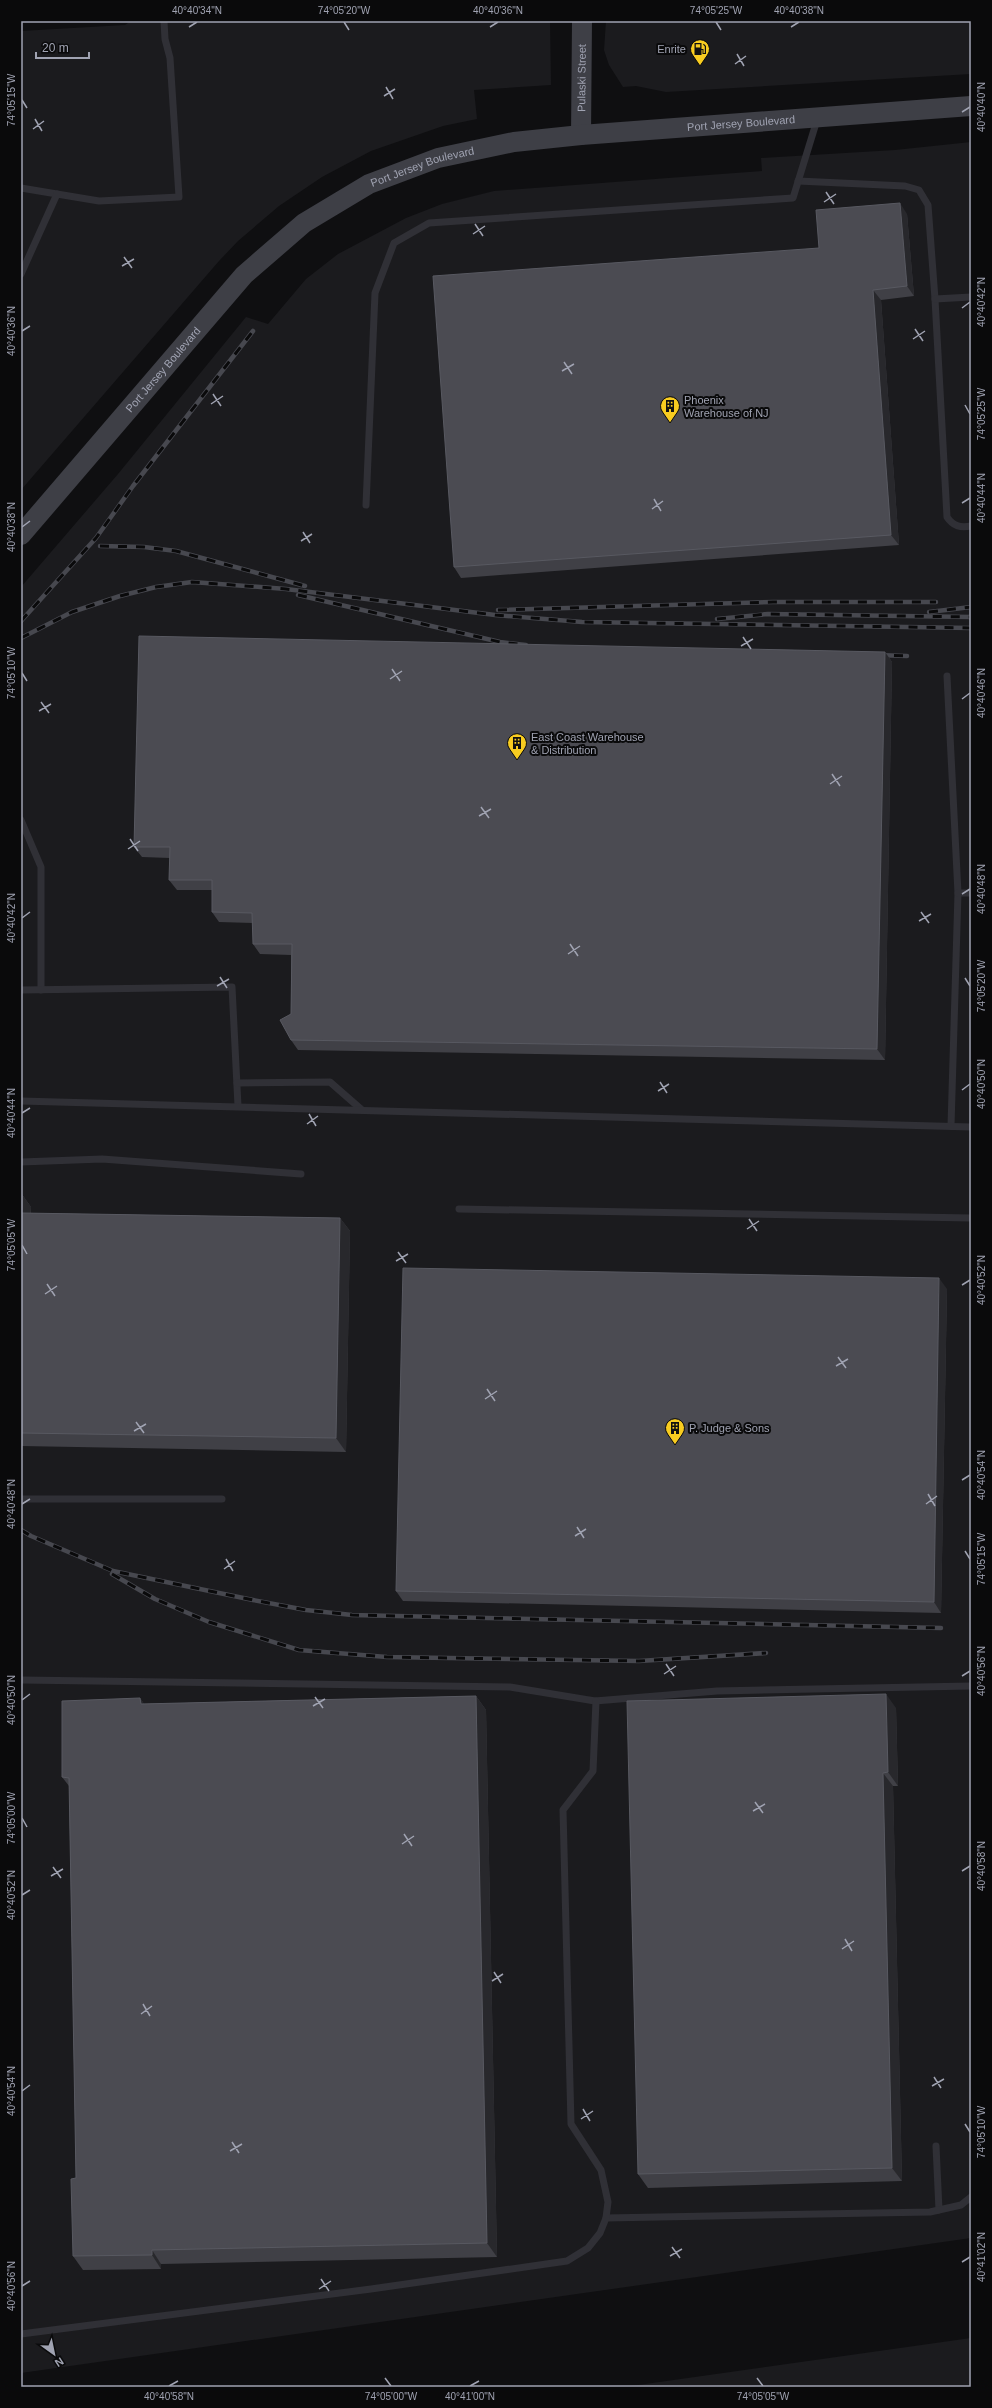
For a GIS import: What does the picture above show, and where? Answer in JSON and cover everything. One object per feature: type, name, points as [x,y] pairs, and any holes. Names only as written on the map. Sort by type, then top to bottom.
[{"type":"street","name":"Pulaski Street","points":[[581,134],[582,21]]},
{"type":"street","name":"Port Jersey Boulevard","points":[[21,535],[244,275],[304,223],[348,195],[416,165],[501,144],[581,134],[971,106]]},
{"type":"lane","points":[[21,188],[99,201],[179,197],[170,58],[164,39],[164,21]]},
{"type":"lane","points":[[366,505],[375,293],[394,243],[429,223],[793,198],[818,118]]},
{"type":"lane","points":[[798,181],[905,186],[919,190],[928,205],[935,299],[947,517],[952,525],[962,528],[971,526]]},
{"type":"lane","points":[[21,274],[57,194]]},
{"type":"lane","points":[[935,299],[971,297]]},
{"type":"lane","points":[[947,676],[958,893],[951,1126]]},
{"type":"lane","points":[[21,820],[41,867],[41,990]]},
{"type":"lane","points":[[958,893],[971,893]]},
{"type":"lane","points":[[21,990],[232,987],[238,1106]]},
{"type":"lane","points":[[237,1083],[330,1082],[362,1110]]},
{"type":"lane","points":[[21,1101],[971,1127]]},
{"type":"lane","points":[[21,1162],[102,1159],[301,1174]]},
{"type":"lane","points":[[459,1209],[971,1218]]},
{"type":"lane","points":[[21,1498],[222,1499]]},
{"type":"lane","points":[[21,1680],[510,1687],[596,1701],[717,1691],[971,1686]]},
{"type":"lane","points":[[21,2334],[370,2289],[567,2261],[588,2248],[600,2233],[606,2218],[608,2202],[601,2170],[571,2124],[563,1810],[593,1771],[596,1701]]},
{"type":"lane","points":[[936,2146],[939,2210]]},
{"type":"lane","points":[[606,2218],[930,2212],[961,2205],[971,2197]]},
{"type":"shaded area","points":[[131,21],[550,21],[551,85],[474,90],[477,119],[443,126],[371,151],[322,177],[279,206],[238,241],[219,261],[21,490],[21,31],[125,25]]},
{"type":"shaded area","points":[[606,21],[971,21],[971,74],[666,92],[636,86],[623,87],[609,65],[604,50]]},
{"type":"shaded area","points":[[971,142],[971,2238],[21,2373],[21,587],[118,474],[246,317],[268,324],[306,279],[338,254],[406,218],[442,204],[494,191],[762,171],[761,158],[895,150]]},
{"type":"shaded area","points":[[971,2338],[971,2387],[624,2387]]},
{"type":"building","name":"Phoenix Warehouse of NJ","points":[[900,203],[907,286],[873,290],[891,535],[454,567],[433,276],[819,248],[816,210]]},
{"type":"building","name":"East Coast Warehouse & Distribution","points":[[139,636],[885,652],[877,1049],[291,1040],[280,1020],[291,1014],[292,944],[253,944],[252,913],[212,912],[212,880],[169,880],[170,847],[134,847]]},
{"type":"building","points":[[21,1213],[340,1218],[336,1438],[21,1433]]},
{"type":"building","name":"P. Judge & Sons","points":[[403,1268],[939,1278],[934,1602],[396,1591]]},
{"type":"building","points":[[886,1694],[888,1772],[883,1773],[892,2168],[638,2174],[627,1701]]},
{"type":"building","points":[[476,1696],[487,2243],[152,2250],[152,2255],[73,2256],[71,2179],[76,2178],[69,1778],[62,1777],[62,1701],[140,1698],[141,1704]]},
{"type":"railway","points":[[21,621],[96,538],[133,486],[253,331]]},
{"type":"railway","points":[[100,546],[144,547],[176,551],[305,586]]},
{"type":"railway","points":[[21,638],[72,612],[120,596],[156,587],[192,582],[286,589],[495,615],[582,622],[971,628]]},
{"type":"railway","points":[[298,595],[500,642],[526,645]]},
{"type":"railway","points":[[498,610],[773,602],[936,602]]},
{"type":"railway","points":[[929,612],[971,607]]},
{"type":"railway","points":[[717,619],[768,614],[971,617]]},
{"type":"railway","points":[[876,655],[907,656]]},
{"type":"railway","points":[[21,1530],[31,1536],[113,1571],[306,1610],[352,1615],[941,1628]]},
{"type":"railway","points":[[112,1574],[155,1599],[209,1622],[299,1650],[387,1657],[639,1661],[766,1653]]},
{"type":"place","name":"Enrite","points":[[700,66]]},
{"type":"place","name":"Phoenix Warehouse of NJ","points":[[670,423]]},
{"type":"place","name":"East Coast Warehouse & Distribution","points":[[517,760]]},
{"type":"place","name":"P. Judge & Sons","points":[[675,1445]]}]
